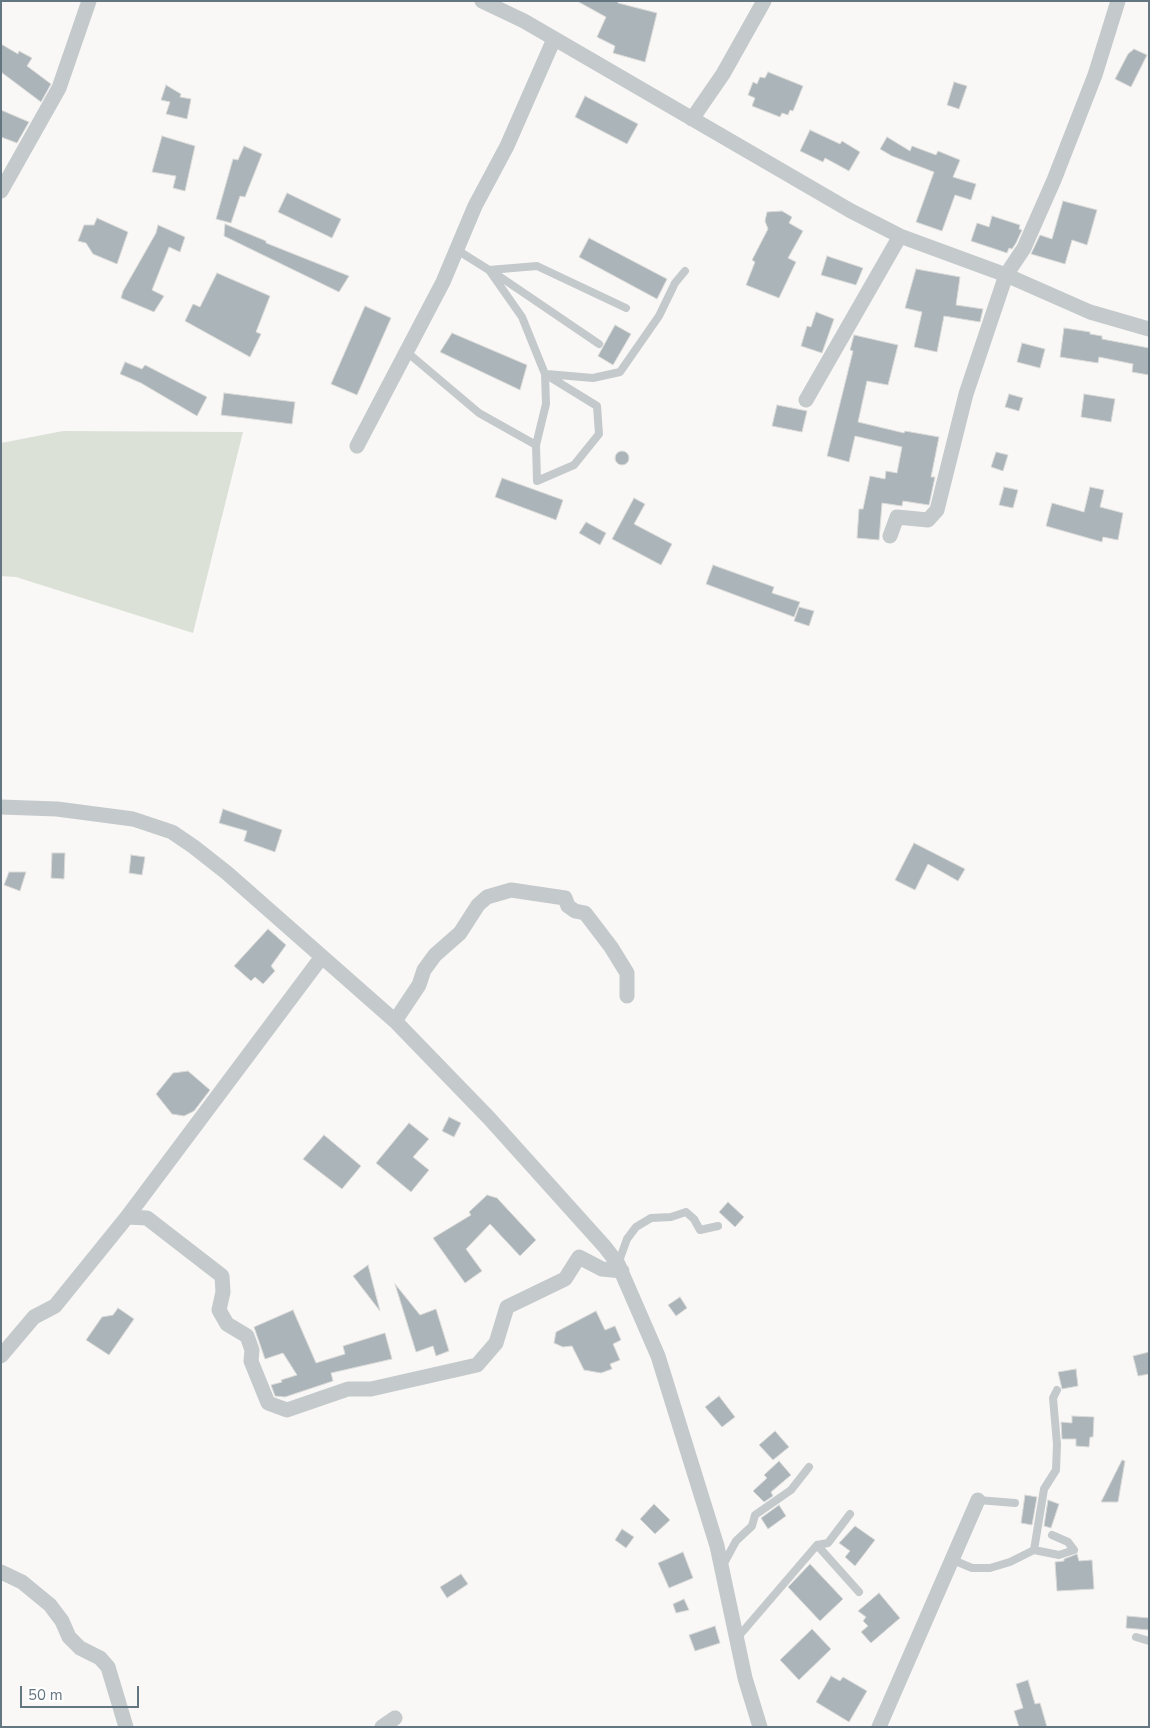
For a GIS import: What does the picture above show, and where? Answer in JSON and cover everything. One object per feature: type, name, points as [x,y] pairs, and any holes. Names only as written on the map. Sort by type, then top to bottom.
[{"type":"street","points":[[1,191],[59,88],[89,1]]},
{"type":"street","points":[[482,1],[554,39],[851,211],[900,236],[1006,275],[1090,312],[1149,329]]},
{"type":"street","points":[[692,119],[723,74],[764,1]]},
{"type":"street","points":[[890,536],[897,517],[928,520],[937,510],[966,394],[1006,275],[1024,248],[1054,180],[1095,75],[1118,1]]},
{"type":"street","points":[[357,446],[408,353],[457,250],[475,206],[507,146],[554,39]]},
{"type":"street","points":[[806,400],[900,236]]},
{"type":"street","points":[[1,807],[57,809],[109,815],[133,819],[172,832],[227,873],[321,958],[395,1021],[476,1105],[597,1239],[620,1267],[658,1356],[722,1566],[745,1678],[760,1727]]},
{"type":"street","points":[[395,1021],[419,985],[424,970],[435,955],[460,933],[478,905],[487,897],[511,890],[565,898],[568,906],[575,911],[585,913],[611,947],[627,973],[627,996]]},
{"type":"street","points":[[1,1356],[34,1317],[55,1306],[127,1217],[321,958]]},
{"type":"street","points":[[127,1217],[147,1218],[222,1276],[223,1292],[219,1310],[227,1324],[247,1336],[252,1350],[251,1361],[268,1403],[287,1410],[348,1389],[371,1389],[477,1365],[496,1343],[507,1307],[565,1279],[579,1257],[597,1239]]},
{"type":"street","points":[[579,1257],[602,1269],[620,1267]]},
{"type":"street","points":[[879,1727],[978,1500]]},
{"type":"street","points":[[1,1572],[22,1582],[43,1599],[62,1621],[68,1637],[80,1648],[100,1658],[108,1667],[126,1727]]},
{"type":"street","points":[[382,1727],[395,1718]]},
{"type":"lane","points":[[457,250],[490,270],[599,344]]},
{"type":"lane","points":[[490,270],[537,266],[626,308]]},
{"type":"lane","points":[[490,270],[522,317],[545,374],[546,404],[536,445],[537,481],[574,465],[599,434],[597,406],[545,374]]},
{"type":"lane","points":[[545,374],[592,378],[620,372],[659,316],[675,283],[685,271]]},
{"type":"lane","points":[[408,353],[479,413],[536,445]]},
{"type":"lane","points":[[620,1267],[627,1239],[636,1227],[651,1218],[671,1217],[686,1212],[694,1219],[700,1230],[718,1226]]},
{"type":"lane","points":[[1034,1550],[1044,1489],[1056,1470],[1057,1444],[1053,1398],[1057,1390]]},
{"type":"lane","points":[[722,1566],[736,1541],[752,1526],[755,1515],[791,1490],[808,1467]]},
{"type":"lane","points":[[978,1500],[1015,1503]]},
{"type":"lane","points":[[738,1637],[817,1545],[828,1544],[850,1514]]},
{"type":"lane","points":[[953,1560],[972,1568],[990,1568],[1010,1562],[1034,1550],[1059,1555],[1074,1550],[1068,1542],[1052,1535]]},
{"type":"lane","points":[[817,1545],[859,1592]]},
{"type":"lane","points":[[1136,1637],[1149,1641]]},
{"type":"shaded area","points":[[63,431],[243,432],[193,633],[16,577],[1,576],[1,443]]},
{"type":"building","points":[[577,1],[618,1],[618,3],[657,13],[645,62],[613,53],[615,46],[597,37],[606,17]]},
{"type":"building","points":[[1,44],[18,54],[19,51],[32,58],[27,66],[51,84],[41,102],[1,72]]},
{"type":"building","points":[[1134,49],[1147,55],[1131,87],[1115,79],[1128,54]]},
{"type":"building","points":[[768,72],[803,86],[793,111],[790,110],[788,115],[782,113],[780,117],[752,106],[755,98],[748,95],[753,82],[757,84],[760,77],[765,78]]},
{"type":"building","points":[[954,82],[967,86],[959,109],[947,105]]},
{"type":"building","points":[[166,85],[181,94],[180,97],[191,99],[187,119],[166,114],[170,102],[161,100]]},
{"type":"building","points":[[585,96],[638,124],[627,144],[575,117]]},
{"type":"building","points":[[1,110],[29,122],[17,143],[1,137]]},
{"type":"building","points":[[810,130],[840,144],[842,141],[860,152],[849,171],[825,158],[823,162],[800,151]]},
{"type":"building","points":[[162,136],[195,146],[185,191],[173,188],[176,176],[152,172]]},
{"type":"building","points":[[887,137],[910,151],[912,146],[936,155],[938,151],[960,160],[953,177],[976,184],[971,200],[955,195],[942,231],[916,222],[934,172],[892,156],[880,149]]},
{"type":"building","points":[[244,146],[262,154],[245,197],[240,196],[231,223],[216,219],[233,159],[238,160]]},
{"type":"building","points":[[287,193],[341,219],[332,238],[278,212]]},
{"type":"building","points":[[1063,201],[1097,210],[1087,245],[1072,240],[1065,264],[1031,254],[1040,235],[1052,239]]},
{"type":"building","points":[[782,211],[792,217],[789,223],[803,231],[788,258],[796,262],[779,298],[746,285],[755,262],[752,260],[768,229],[765,221],[767,212]]},
{"type":"building","points":[[992,216],[1020,225],[1019,229],[1022,230],[1016,243],[1012,249],[1009,248],[1007,253],[971,241],[977,223],[989,227]]},
{"type":"building","points":[[97,218],[128,232],[117,264],[93,254],[86,243],[78,241],[84,225],[94,225]]},
{"type":"building","points":[[225,224],[266,241],[266,243],[349,276],[339,292],[224,236]]},
{"type":"building","points":[[158,225],[185,237],[180,252],[169,247],[152,290],[164,296],[154,312],[121,298],[123,291],[156,233]]},
{"type":"building","points":[[589,238],[667,279],[657,299],[579,257]]},
{"type":"building","points":[[827,256],[863,268],[856,285],[821,275]]},
{"type":"building","points":[[916,269],[960,277],[956,305],[983,309],[980,322],[944,316],[937,352],[914,347],[922,312],[905,308]]},
{"type":"building","points":[[217,273],[270,296],[256,332],[261,334],[250,357],[185,321],[193,304],[200,307]]},
{"type":"building","points":[[365,306],[391,318],[357,395],[331,384]]},
{"type":"building","points":[[816,312],[834,319],[822,353],[801,346],[807,326],[811,327]]},
{"type":"building","points":[[615,325],[631,334],[613,365],[598,356]]},
{"type":"building","points":[[1064,328],[1090,332],[1090,334],[1102,336],[1102,339],[1149,348],[1149,375],[1132,372],[1133,364],[1099,357],[1098,363],[1060,357]]},
{"type":"building","points":[[452,333],[527,365],[520,390],[440,352]]},
{"type":"building","points":[[854,335],[898,345],[888,385],[867,381],[858,422],[904,433],[905,431],[939,437],[931,477],[935,477],[929,505],[903,501],[902,506],[882,503],[879,540],[857,538],[859,509],[863,509],[870,476],[885,479],[886,471],[897,473],[902,447],[855,436],[849,462],[827,456],[853,351],[850,350]]},
{"type":"building","points":[[1022,343],[1045,349],[1040,368],[1017,362]]},
{"type":"building","points":[[125,362],[142,369],[145,365],[207,397],[197,416],[141,383],[120,374]]},
{"type":"building","points":[[224,393],[295,402],[292,424],[221,415]]},
{"type":"building","points":[[1009,394],[1023,398],[1019,411],[1005,407]]},
{"type":"building","points":[[1084,394],[1115,399],[1111,422],[1081,417]]},
{"type":"building","points":[[777,405],[807,411],[802,432],[772,426]]},
{"type":"building","points":[[622,451],[627,453],[629,458],[627,463],[622,465],[617,463],[615,458],[617,453]]},
{"type":"building","points":[[996,452],[1008,455],[1003,471],[991,467]]},
{"type":"building","points":[[502,478],[563,500],[556,520],[495,497]]},
{"type":"building","points":[[1004,487],[1018,490],[1013,508],[999,505]]},
{"type":"building","points":[[1090,487],[1104,490],[1100,507],[1123,513],[1118,540],[1103,537],[1102,542],[1046,526],[1052,503],[1084,512]]},
{"type":"building","points":[[634,498],[645,504],[634,524],[672,544],[661,565],[612,539]]},
{"type":"building","points":[[586,522],[606,533],[600,545],[579,533]]},
{"type":"building","points":[[713,565],[774,587],[772,593],[800,602],[794,617],[706,584]]},
{"type":"building","points":[[799,607],[814,611],[809,626],[794,621]]},
{"type":"building","points":[[223,809],[282,830],[275,852],[244,841],[247,831],[219,823]]},
{"type":"building","points":[[914,843],[965,869],[958,881],[928,864],[915,890],[895,880]]},
{"type":"building","points":[[52,853],[65,853],[64,879],[51,878]]},
{"type":"building","points":[[131,855],[145,857],[142,875],[129,873]]},
{"type":"building","points":[[9,872],[26,872],[20,891],[4,885]]},
{"type":"building","points":[[268,929],[286,945],[271,966],[275,971],[263,984],[255,977],[251,981],[234,966]]},
{"type":"building","points":[[188,1071],[210,1090],[194,1111],[184,1116],[172,1114],[156,1094],[173,1073]]},
{"type":"building","points":[[449,1117],[461,1123],[454,1137],[442,1131]]},
{"type":"building","points":[[409,1123],[429,1139],[413,1157],[429,1170],[411,1192],[376,1163]]},
{"type":"building","points":[[324,1135],[361,1166],[342,1189],[303,1159]]},
{"type":"building","points":[[487,1195],[497,1198],[536,1240],[520,1256],[490,1224],[466,1249],[482,1271],[465,1283],[433,1238],[471,1215],[469,1212]]},
{"type":"building","points":[[728,1202],[744,1217],[735,1227],[719,1212]]},
{"type":"building","points":[[368,1265],[380,1311],[353,1276]]},
{"type":"building","points":[[395,1284],[420,1315],[436,1309],[449,1351],[436,1356],[433,1346],[416,1352]]},
{"type":"building","points":[[680,1297],[687,1308],[676,1316],[668,1305]]},
{"type":"building","points":[[118,1308],[134,1319],[109,1355],[86,1340],[102,1317],[113,1315]]},
{"type":"building","points":[[293,1310],[316,1363],[345,1354],[343,1346],[385,1333],[392,1359],[331,1373],[333,1381],[285,1397],[275,1396],[271,1385],[297,1375],[283,1353],[265,1359],[254,1327]]},
{"type":"building","points":[[596,1311],[605,1330],[615,1326],[621,1340],[613,1344],[620,1360],[610,1364],[612,1369],[601,1373],[584,1370],[572,1346],[563,1347],[554,1343],[556,1332]]},
{"type":"building","points":[[1149,1352],[1149,1374],[1138,1376],[1133,1356]]},
{"type":"building","points":[[1076,1369],[1078,1386],[1062,1389],[1058,1372]]},
{"type":"building","points":[[719,1396],[735,1417],[722,1427],[705,1407]]},
{"type":"building","points":[[1072,1416],[1094,1417],[1093,1437],[1090,1437],[1089,1447],[1076,1446],[1076,1439],[1062,1439],[1061,1422],[1072,1423]]},
{"type":"building","points":[[775,1431],[789,1447],[773,1460],[759,1445]]},
{"type":"building","points":[[1122,1460],[1125,1461],[1118,1502],[1101,1502]]},
{"type":"building","points":[[779,1461],[791,1475],[771,1492],[773,1496],[764,1502],[753,1491],[767,1478],[764,1475]]},
{"type":"building","points":[[1025,1495],[1037,1497],[1032,1525],[1021,1523]]},
{"type":"building","points":[[1048,1500],[1059,1504],[1051,1528],[1044,1526]]},
{"type":"building","points":[[654,1504],[670,1520],[655,1534],[640,1519]]},
{"type":"building","points":[[779,1505],[786,1516],[768,1529],[761,1518]]},
{"type":"building","points":[[855,1526],[875,1540],[855,1566],[845,1557],[850,1551],[839,1543]]},
{"type":"building","points":[[622,1529],[634,1537],[626,1548],[615,1540]]},
{"type":"building","points":[[683,1552],[693,1578],[669,1588],[658,1563]]},
{"type":"building","points":[[1077,1554],[1079,1561],[1092,1560],[1094,1589],[1057,1591],[1055,1562],[1064,1561],[1064,1559]]},
{"type":"building","points":[[810,1564],[843,1599],[820,1621],[788,1587]]},
{"type":"building","points":[[461,1574],[468,1584],[447,1598],[440,1587]]},
{"type":"building","points":[[879,1593],[900,1618],[871,1643],[861,1632],[868,1626],[863,1621],[866,1617],[858,1611]]},
{"type":"building","points":[[684,1599],[689,1610],[676,1613],[673,1604]]},
{"type":"building","points":[[1127,1616],[1149,1618],[1149,1630],[1126,1628]]},
{"type":"building","points":[[715,1626],[720,1643],[695,1651],[689,1635]]},
{"type":"building","points":[[812,1629],[831,1649],[799,1680],[780,1660]]},
{"type":"building","points":[[831,1676],[840,1681],[843,1677],[867,1691],[849,1722],[816,1702]]},
{"type":"building","points":[[1028,1680],[1035,1704],[1040,1703],[1047,1727],[1019,1727],[1014,1711],[1023,1708],[1016,1684]]}]
